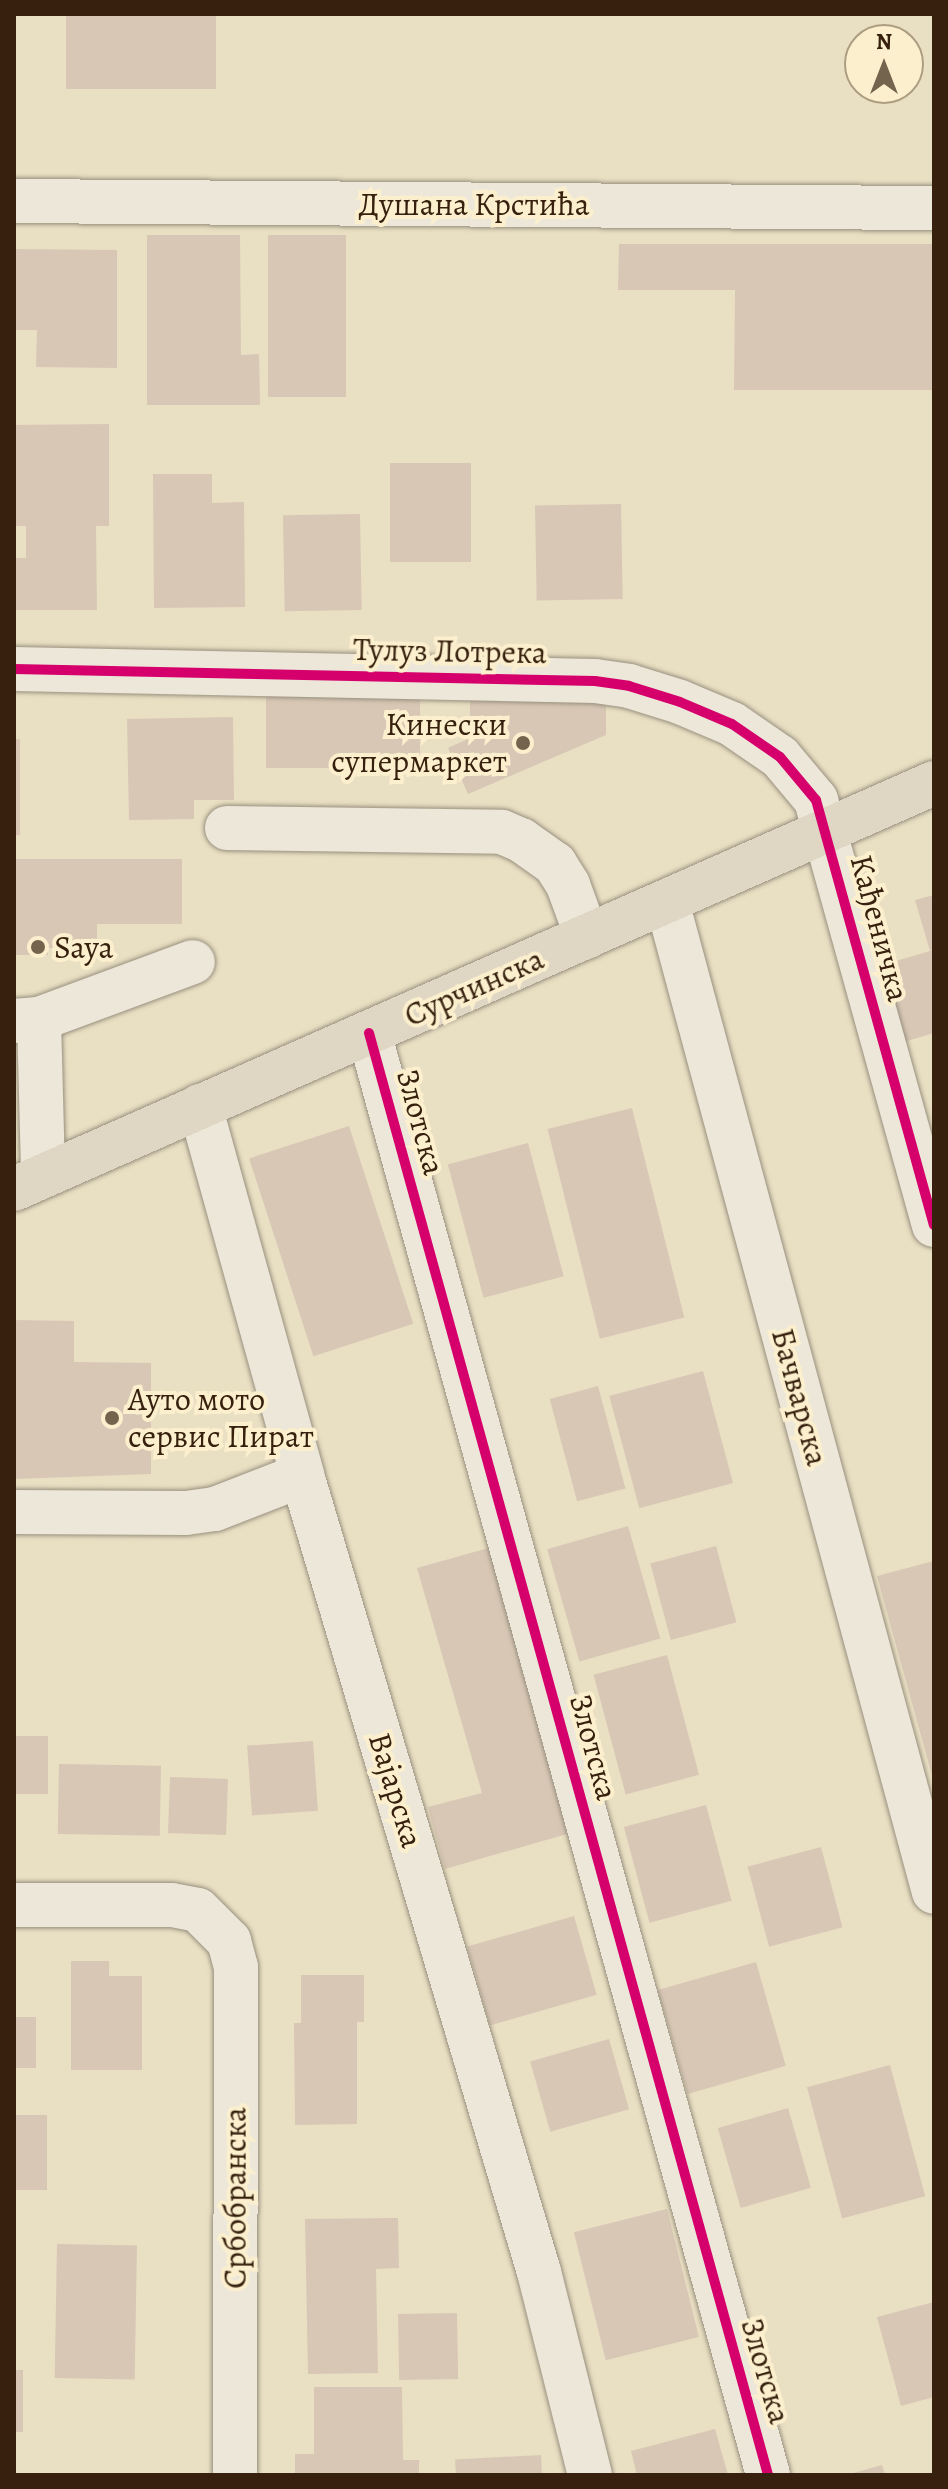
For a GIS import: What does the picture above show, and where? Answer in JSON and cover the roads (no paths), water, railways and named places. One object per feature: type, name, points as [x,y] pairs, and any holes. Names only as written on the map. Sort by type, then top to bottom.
[{"type":"main road","name":"Сурчинска","points":[[29,1183],[934,783]]},
{"type":"street","name":"Душана Крстића","points":[[14,201],[934,208]]},
{"type":"street","name":"Тулуз Лотрека","points":[[14,669],[537,678],[629,686],[680,702],[732,724],[780,757],[816,800],[826,830]]},
{"type":"street","points":[[227,828],[502,832],[521,840],[555,864],[568,885],[587,937]]},
{"type":"street","name":"Кађеничка","points":[[826,830],[934,1225]]},
{"type":"street","name":"Бачварска","points":[[667,902],[934,1892]]},
{"type":"street","points":[[29,1183],[26,1020],[193,962]]},
{"type":"street","name":"Злотска","points":[[369,1033],[768,2475]]},
{"type":"street","name":"Вајарска","points":[[200,1106],[302,1475],[534,2256],[590,2475]]},
{"type":"street","points":[[14,1512],[186,1513],[215,1509],[302,1475]]},
{"type":"street","name":"Србобранска","points":[[14,1905],[172,1905],[198,1910],[229,1941],[236,1967],[235,2475]]},
{"type":"place","name":"Кинески супермаркет","points":[[523,743]]},
{"type":"place","name":"Saya","points":[[38,947]]},
{"type":"place","name":"Ауто мото сервис Пират","points":[[112,1418]]}]
